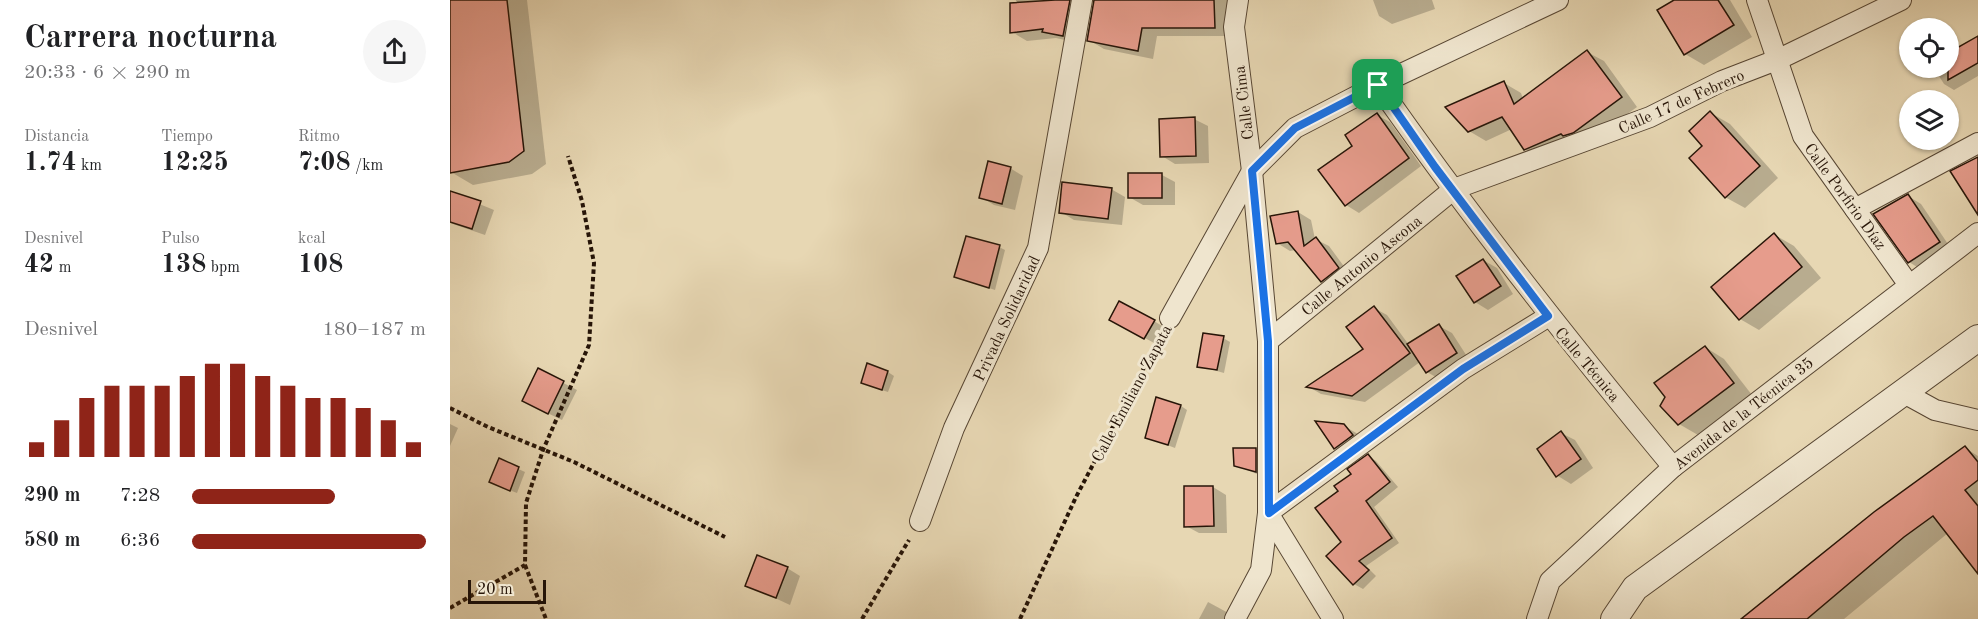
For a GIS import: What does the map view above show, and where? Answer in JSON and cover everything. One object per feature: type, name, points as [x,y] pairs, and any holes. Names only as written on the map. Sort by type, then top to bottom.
[{"type":"street","name":"Privada Solidaridad","points":[[920,521],[954,428],[1038,248],[1082,0]]},
{"type":"street","name":"Calle Cima","points":[[1238,0],[1234,27],[1252,171],[1268,341],[1269,513]]},
{"type":"street","name":"Calle Emiliano Zapata","points":[[1170,318],[1252,171],[1295,128],[1378,85],[1558,0]]},
{"type":"street","name":"Calle Porfirio Díaz","points":[[1757,0],[1779,59],[1803,136],[1909,285]]},
{"type":"street","name":"Calle 17 de Febrero","points":[[1454,189],[1650,117],[1722,81],[1779,59],[1901,0]]},
{"type":"street","name":"Calle Técnica","points":[[1378,85],[1435,167],[1454,189],[1548,316],[1673,467]]},
{"type":"street","points":[[1855,209],[1978,143]]},
{"type":"street","name":"Calle Antonio Ascona","points":[[1268,341],[1454,189]]},
{"type":"street","name":"Avenida de la Técnica 35","points":[[1537,619],[1550,581],[1673,467],[1978,233]]},
{"type":"street","points":[[1235,619],[1261,570],[1269,513],[1463,369],[1548,316]]},
{"type":"street","points":[[1614,619],[1635,588],[1978,338]]},
{"type":"street","points":[[1904,393],[1935,410],[1978,420]]},
{"type":"street","points":[[1269,513],[1333,619]]},
{"type":"path","points":[[546,619],[525,565],[526,502],[543,450],[589,345],[594,263],[582,201],[568,156]]},
{"type":"path","name":"Calle Emiliano Zapata","points":[[1020,619],[1076,497],[1170,318]]},
{"type":"path","points":[[450,408],[574,462],[725,537]]},
{"type":"path","points":[[862,619],[920,521]]},
{"type":"path","points":[[450,608],[525,565]]},
{"type":"building","points":[[450,0],[507,0],[524,151],[509,162],[450,173]]},
{"type":"building","points":[[1070,0],[1063,36],[1042,32],[1043,29],[1010,33],[1010,3]]},
{"type":"building","points":[[1094,0],[1214,0],[1215,28],[1142,28],[1138,51],[1087,41]]},
{"type":"building","points":[[1674,0],[1718,0],[1734,25],[1684,55],[1657,10]]},
{"type":"building","points":[[1978,36],[1978,63],[1959,74],[1959,47]]},
{"type":"building","points":[[1587,50],[1622,97],[1573,133],[1563,136],[1561,134],[1524,150],[1502,117],[1468,132],[1445,107],[1504,81],[1514,104]]},
{"type":"building","points":[[1710,111],[1760,166],[1725,198],[1689,158],[1702,146],[1689,131]]},
{"type":"building","points":[[1377,113],[1409,158],[1345,206],[1318,170],[1352,146],[1345,135]]},
{"type":"building","points":[[1195,117],[1196,156],[1160,157],[1159,119]]},
{"type":"building","points":[[1978,157],[1978,215],[1950,171]]},
{"type":"building","points":[[988,161],[1011,167],[1002,204],[979,198]]},
{"type":"building","points":[[1128,173],[1162,173],[1162,198],[1128,198]]},
{"type":"building","points":[[1062,182],[1112,188],[1108,219],[1059,213]]},
{"type":"building","points":[[450,191],[481,201],[472,229],[450,222]]},
{"type":"building","points":[[1908,194],[1940,242],[1908,263],[1873,214]]},
{"type":"building","points":[[1298,211],[1304,246],[1316,237],[1339,268],[1321,282],[1288,242],[1276,244],[1270,216]]},
{"type":"building","points":[[1774,233],[1802,267],[1739,320],[1711,287]]},
{"type":"building","points":[[966,236],[1000,245],[989,288],[954,277]]},
{"type":"building","points":[[1483,259],[1501,286],[1474,303],[1456,276]]},
{"type":"building","points":[[1119,301],[1155,320],[1144,339],[1109,320]]},
{"type":"building","points":[[1374,306],[1410,353],[1352,396],[1306,387],[1363,349],[1346,327]]},
{"type":"building","points":[[1439,324],[1457,353],[1426,373],[1407,344]]},
{"type":"building","points":[[1203,333],[1224,336],[1217,370],[1197,367]]},
{"type":"building","points":[[1705,346],[1734,383],[1678,425],[1660,406],[1665,397],[1654,383]]},
{"type":"building","points":[[867,363],[888,371],[882,390],[861,383]]},
{"type":"building","points":[[538,368],[564,381],[548,414],[522,401]]},
{"type":"building","points":[[1156,397],[1181,405],[1168,445],[1145,438]]},
{"type":"building","points":[[1315,421],[1344,424],[1353,435],[1334,449]]},
{"type":"building","points":[[1561,431],[1581,459],[1556,477],[1537,449]]},
{"type":"building","points":[[1965,446],[1978,462],[1978,480],[1965,490],[1978,506],[1978,574],[1933,516],[1904,537],[1807,619],[1741,619],[1874,512]]},
{"type":"building","points":[[1233,448],[1256,448],[1256,472],[1234,466]]},
{"type":"building","points":[[1368,454],[1390,482],[1366,501],[1392,538],[1359,561],[1369,570],[1353,585],[1326,556],[1341,542],[1315,508],[1338,491],[1334,486],[1351,474],[1347,469]]},
{"type":"building","points":[[499,458],[519,467],[510,491],[489,482]]},
{"type":"building","points":[[1184,486],[1213,486],[1214,526],[1184,527]]},
{"type":"building","points":[[757,555],[788,567],[776,598],[745,586]]},
{"type":"route","points":[[1378,85],[1435,167],[1454,189],[1548,316],[1463,369],[1342,456],[1269,513],[1268,341],[1252,171],[1295,128],[1378,85]]}]
